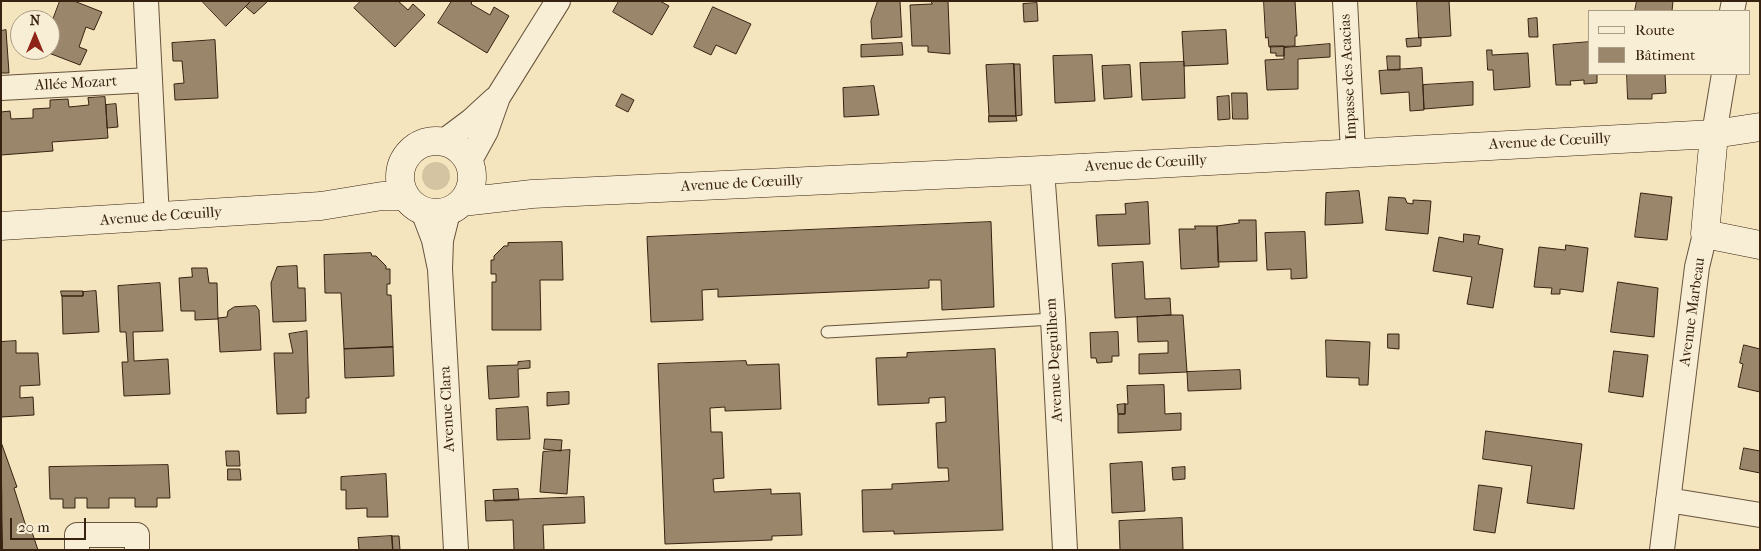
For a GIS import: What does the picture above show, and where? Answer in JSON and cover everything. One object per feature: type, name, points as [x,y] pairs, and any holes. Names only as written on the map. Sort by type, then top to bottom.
[{"type":"street","points":[[146,1],[157,218]]},
{"type":"street","name":"Impasse des Acacias","points":[[1345,1],[1353,152]]},
{"type":"street","points":[[470,167],[453,146],[443,142],[431,141],[420,145],[410,152],[403,161],[400,185],[434,205],[472,183],[470,167],[486,131],[498,96],[549,4]]},
{"type":"street","name":"Avenue Marbeau","points":[[1662,550],[1697,267],[1705,234],[1714,134],[1724,75]]},
{"type":"street","name":"Allée Mozart","points":[[1,88],[150,80]]},
{"type":"street","points":[[443,142],[471,121],[498,96]]},
{"type":"street","name":"Avenue de Cœuilly","points":[[1,226],[157,218],[321,206],[382,196],[434,205],[532,194],[1042,170],[1714,134],[1760,127]]},
{"type":"street","name":"Avenue de Cœuilly","points":[[321,206],[380,179],[403,161]]},
{"type":"street","name":"Avenue de Cœuilly","points":[[470,167],[481,182],[497,188],[532,194]]},
{"type":"street","name":"Avenue Deguilhem","points":[[1042,170],[1053,319],[1065,550]]},
{"type":"street","name":"Avenue Clara","points":[[434,205],[434,240],[440,269],[456,550]]},
{"type":"street","points":[[1705,234],[1760,245]]},
{"type":"street","points":[[1668,500],[1760,515]]},
{"type":"street","points":[[77,550],[77,535],[137,535],[137,550]]},
{"type":"lane","points":[[827,332],[1053,319]]},
{"type":"shaded area","points":[[436,162],[446,166],[450,176],[446,186],[436,190],[426,186],[422,176],[426,166]]},
{"type":"building","points":[[60,1],[74,1],[102,12],[94,30],[86,27],[79,47],[87,50],[80,65],[60,57],[60,10],[57,10]]},
{"type":"building","points":[[202,1],[251,1],[226,26]]},
{"type":"building","points":[[251,1],[268,1],[254,14],[246,7]]},
{"type":"building","points":[[361,1],[398,1],[408,10],[413,4],[425,15],[395,47],[354,8]]},
{"type":"building","points":[[452,1],[472,1],[471,4],[490,15],[494,7],[509,16],[487,53],[438,23]]},
{"type":"building","points":[[619,1],[660,1],[669,6],[652,35],[613,12]]},
{"type":"building","points":[[878,1],[900,1],[902,37],[872,39],[871,21]]},
{"type":"building","points":[[931,1],[948,1],[950,54],[928,52],[928,46],[912,46],[910,5],[932,4]]},
{"type":"building","points":[[1264,1],[1295,1],[1297,36],[1295,36],[1295,46],[1269,47],[1268,37],[1266,38]]},
{"type":"building","points":[[1417,1],[1449,1],[1451,36],[1419,38]]},
{"type":"building","points":[[1637,1],[1673,1],[1672,10],[1635,10]]},
{"type":"building","points":[[1037,3],[1038,21],[1024,22],[1023,4]]},
{"type":"building","points":[[713,7],[751,24],[736,54],[716,45],[711,55],[694,47]]},
{"type":"building","points":[[1537,18],[1538,37],[1529,37],[1528,19]]},
{"type":"building","points":[[6,30],[9,73],[1,73],[1,31]]},
{"type":"building","points":[[1226,30],[1228,64],[1184,66],[1182,32]]},
{"type":"building","points":[[1421,38],[1421,46],[1407,47],[1406,39]]},
{"type":"building","points":[[215,40],[218,98],[175,100],[174,84],[184,83],[182,61],[173,61],[172,43]]},
{"type":"building","points":[[1588,42],[1588,75],[1597,75],[1597,83],[1584,84],[1584,80],[1570,81],[1571,85],[1556,85],[1553,45]]},
{"type":"building","points":[[902,43],[903,55],[861,57],[861,45]]},
{"type":"building","points":[[1330,44],[1330,57],[1298,59],[1298,89],[1267,90],[1265,60],[1284,59],[1284,48]]},
{"type":"building","points":[[1271,46],[1284,46],[1284,56],[1276,56],[1276,53],[1271,53]]},
{"type":"building","points":[[1487,50],[1492,50],[1492,55],[1528,53],[1530,87],[1494,90],[1493,70],[1488,70]]},
{"type":"building","points":[[1092,55],[1095,101],[1055,103],[1053,56]]},
{"type":"building","points":[[1387,56],[1400,56],[1400,70],[1388,70]]},
{"type":"building","points":[[1184,62],[1185,98],[1142,100],[1140,63]]},
{"type":"building","points":[[1014,64],[1016,116],[989,116],[986,65]]},
{"type":"building","points":[[1014,64],[1020,64],[1022,115],[1016,116]]},
{"type":"building","points":[[1130,65],[1132,97],[1104,99],[1102,66]]},
{"type":"building","points":[[1422,68],[1424,110],[1410,111],[1409,92],[1381,94],[1379,71]]},
{"type":"building","points":[[1627,75],[1665,75],[1666,93],[1652,94],[1652,99],[1628,99]]},
{"type":"building","points":[[1473,82],[1473,105],[1424,109],[1423,85]]},
{"type":"building","points":[[874,86],[879,115],[844,117],[843,88]]},
{"type":"building","points":[[1232,93],[1247,93],[1248,119],[1233,119]]},
{"type":"building","points":[[622,94],[634,100],[628,112],[616,106]]},
{"type":"building","points":[[1229,96],[1230,119],[1218,120],[1217,97]]},
{"type":"building","points":[[105,97],[108,138],[52,142],[53,151],[1,155],[1,112],[10,111],[11,119],[33,118],[33,109],[50,108],[50,100],[68,99],[69,107],[89,105],[88,98]]},
{"type":"building","points":[[116,104],[118,127],[107,128],[106,105]]},
{"type":"building","points":[[989,116],[1016,116],[1017,121],[989,122]]},
{"type":"building","points":[[1359,191],[1363,223],[1325,225],[1326,193]]},
{"type":"building","points":[[1641,193],[1672,197],[1667,240],[1635,237]]},
{"type":"building","points":[[1389,197],[1405,198],[1407,203],[1413,204],[1413,200],[1431,201],[1428,234],[1386,230]]},
{"type":"building","points":[[1148,202],[1150,244],[1098,246],[1096,215],[1126,214],[1125,204]]},
{"type":"building","points":[[1239,220],[1256,220],[1257,261],[1218,262],[1217,226],[1239,223]]},
{"type":"building","points":[[991,222],[994,307],[942,310],[941,280],[929,280],[929,288],[718,297],[718,289],[702,290],[703,320],[651,322],[647,237]]},
{"type":"building","points":[[1195,226],[1217,226],[1219,267],[1181,269],[1179,229],[1195,229]]},
{"type":"building","points":[[1305,232],[1307,278],[1291,279],[1291,269],[1267,270],[1265,233]]},
{"type":"building","points":[[1464,234],[1480,236],[1478,244],[1503,249],[1493,308],[1467,304],[1472,277],[1433,271],[1439,237],[1463,242]]},
{"type":"building","points":[[562,242],[563,280],[540,280],[541,330],[492,330],[492,282],[496,282],[496,274],[491,274],[491,260],[494,260],[494,256],[504,246],[508,246],[508,243]]},
{"type":"building","points":[[1566,245],[1588,248],[1583,292],[1560,289],[1560,294],[1551,294],[1552,288],[1534,287],[1539,247],[1565,250]]},
{"type":"building","points":[[371,253],[372,256],[376,256],[386,266],[386,269],[390,269],[390,284],[387,284],[387,295],[391,295],[393,347],[344,349],[341,293],[325,293],[324,255]]},
{"type":"building","points":[[1143,262],[1145,299],[1170,298],[1171,315],[1115,318],[1112,264]]},
{"type":"building","points":[[297,266],[298,288],[305,288],[306,321],[273,322],[271,283],[277,267]]},
{"type":"building","points":[[192,268],[207,268],[209,283],[217,283],[218,319],[195,320],[195,311],[181,311],[179,278],[192,277]]},
{"type":"building","points":[[1618,282],[1658,288],[1654,337],[1611,332]]},
{"type":"building","points":[[160,283],[163,331],[133,332],[134,361],[168,359],[170,394],[124,396],[122,362],[128,362],[126,332],[120,332],[118,286]]},
{"type":"building","points":[[61,291],[83,291],[83,296],[62,296]]},
{"type":"building","points":[[96,291],[99,332],[63,334],[62,296],[83,296],[83,292]]},
{"type":"building","points":[[256,306],[259,310],[261,350],[220,352],[218,318],[227,317],[228,311],[234,307]]},
{"type":"building","points":[[1183,315],[1187,372],[1139,374],[1139,354],[1168,353],[1168,341],[1138,342],[1137,317]]},
{"type":"building","points":[[307,331],[309,398],[306,398],[306,413],[277,414],[274,353],[293,353],[289,334]]},
{"type":"building","points":[[1118,332],[1119,356],[1112,356],[1112,362],[1097,363],[1096,358],[1091,358],[1090,333]]},
{"type":"building","points":[[1388,334],[1399,334],[1399,349],[1388,348]]},
{"type":"building","points":[[1326,340],[1370,342],[1368,385],[1359,385],[1359,378],[1327,377]]},
{"type":"building","points":[[16,341],[16,353],[38,353],[40,385],[20,386],[20,398],[33,397],[34,415],[1,417],[1,342]]},
{"type":"building","points":[[1744,345],[1760,349],[1760,392],[1738,387],[1743,364],[1740,363]]},
{"type":"building","points":[[393,347],[394,376],[345,378],[344,349]]},
{"type":"building","points":[[995,349],[1003,530],[894,534],[894,531],[863,532],[862,490],[892,489],[892,484],[949,481],[948,468],[938,468],[936,423],[946,422],[945,397],[929,398],[929,403],[878,405],[876,358],[907,357],[907,353]]},
{"type":"building","points":[[1614,351],[1648,355],[1643,397],[1609,392]]},
{"type":"building","points":[[530,361],[530,368],[518,369],[519,397],[489,399],[487,366],[518,365],[518,362]]},
{"type":"building","points":[[746,361],[747,365],[779,364],[781,409],[725,411],[725,407],[710,408],[711,432],[722,432],[724,478],[713,479],[714,492],[771,489],[771,494],[800,493],[802,535],[772,536],[772,540],[665,544],[658,364]]},
{"type":"building","points":[[1240,370],[1241,389],[1188,391],[1187,372]]},
{"type":"building","points":[[1164,385],[1165,414],[1181,413],[1181,430],[1118,433],[1118,414],[1125,414],[1125,404],[1128,404],[1127,386]]},
{"type":"building","points":[[569,392],[569,404],[547,406],[547,393]]},
{"type":"building","points":[[1125,404],[1125,414],[1118,414],[1117,405]]},
{"type":"building","points":[[528,407],[530,439],[497,440],[496,409]]},
{"type":"building","points":[[1486,431],[1582,444],[1574,509],[1527,503],[1532,466],[1483,459]]},
{"type":"building","points":[[545,439],[562,440],[561,451],[544,449]]},
{"type":"building","points":[[1,442],[17,487],[14,488],[28,533],[32,532],[38,550],[3,550]]},
{"type":"building","points":[[1744,448],[1760,451],[1760,473],[1740,469]]},
{"type":"building","points":[[570,450],[567,494],[540,492],[543,452]]},
{"type":"building","points":[[226,451],[239,451],[240,466],[227,466]]},
{"type":"building","points":[[1142,462],[1145,511],[1112,513],[1110,464]]},
{"type":"building","points":[[168,465],[170,498],[157,498],[157,507],[135,507],[135,498],[109,498],[109,508],[87,508],[87,498],[75,498],[75,508],[63,508],[63,499],[50,499],[49,467]]},
{"type":"building","points":[[1185,467],[1185,479],[1173,480],[1172,468]]},
{"type":"building","points":[[228,469],[240,469],[241,480],[228,480]]},
{"type":"building","points":[[386,474],[388,517],[367,517],[367,508],[346,509],[346,490],[341,490],[341,477]]},
{"type":"building","points":[[1479,485],[1502,488],[1495,533],[1474,530]]},
{"type":"building","points":[[518,489],[519,500],[494,501],[493,490]]},
{"type":"building","points":[[584,497],[585,523],[543,525],[544,550],[514,550],[513,520],[486,521],[485,501]]},
{"type":"building","points":[[1182,518],[1183,550],[1120,550],[1119,521]]},
{"type":"building","points":[[392,536],[399,536],[400,550],[393,550]]},
{"type":"building","points":[[392,536],[393,550],[359,550],[358,538]]}]
